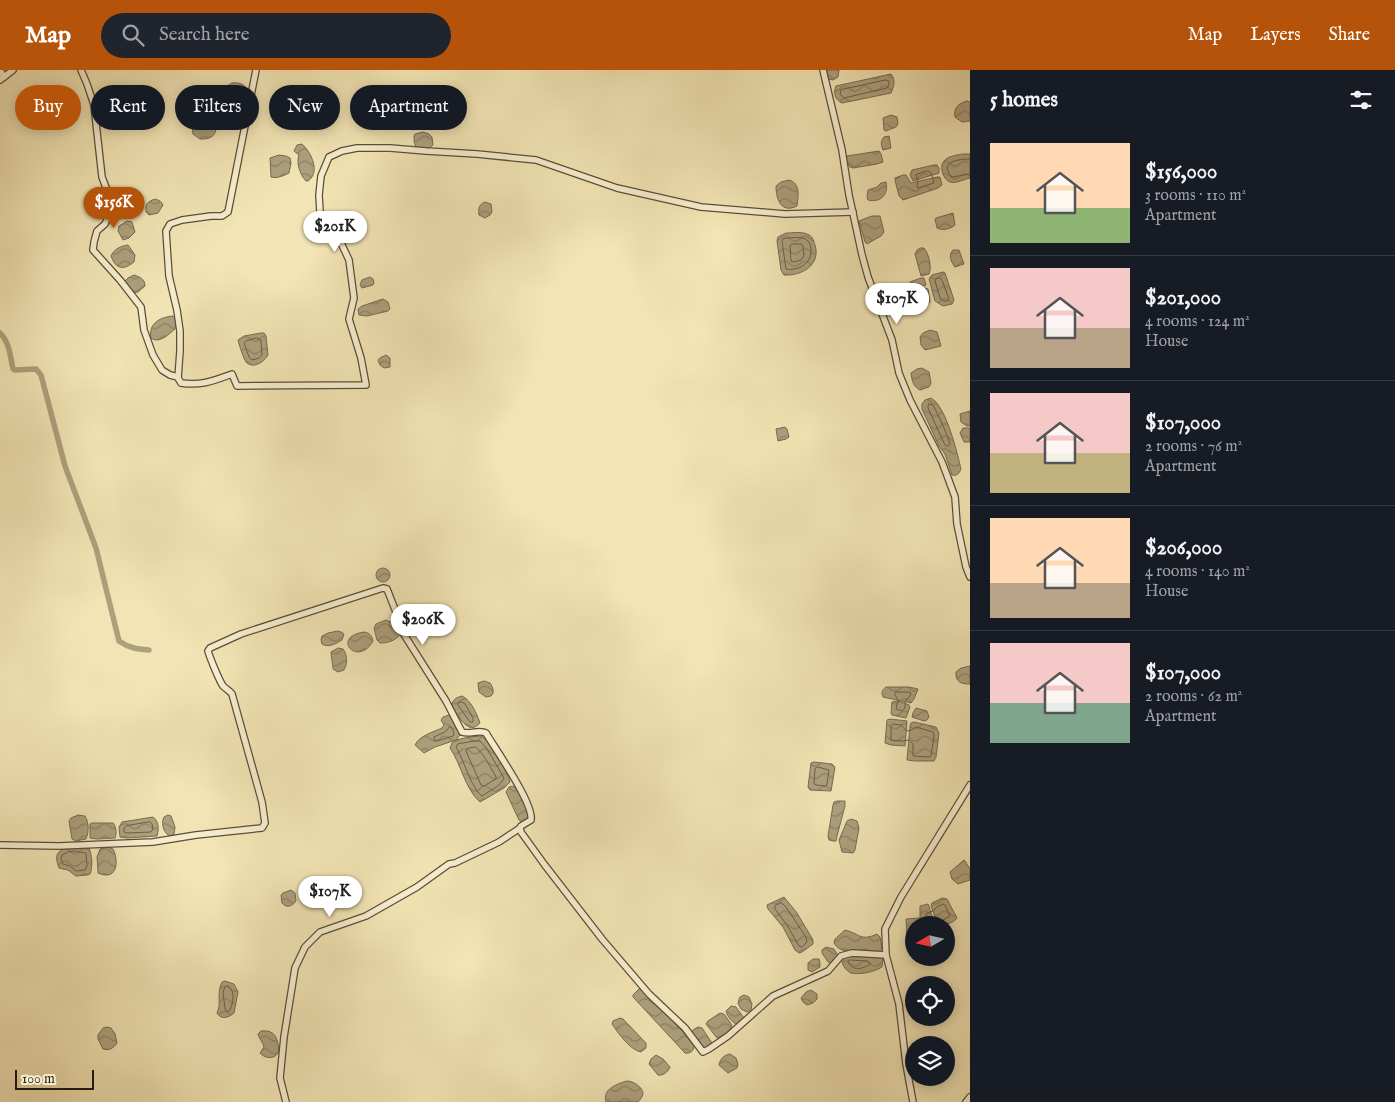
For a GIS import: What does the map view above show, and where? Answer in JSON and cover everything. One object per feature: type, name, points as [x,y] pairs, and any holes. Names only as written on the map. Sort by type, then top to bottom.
[{"type":"street","points":[[0,70],[2,79],[13,70]]},
{"type":"street","points":[[81,70],[88,84],[94,104],[102,177],[110,198],[109,215],[105,224],[97,231],[93,250],[120,280],[141,308],[144,330],[153,355],[162,370],[178,377]]},
{"type":"street","points":[[256,70],[228,212],[222,216],[182,220],[170,224],[166,232],[169,276],[180,330],[178,377],[181,383],[193,385],[206,383],[232,374],[237,386],[366,384],[361,358],[349,319],[354,298],[349,260],[341,243],[320,212],[321,176],[330,157],[342,151],[357,148],[390,148],[536,160],[617,188],[701,207],[785,214],[853,212]]},
{"type":"street","points":[[822,70],[842,150],[853,212],[868,278],[892,340],[899,374],[910,400],[942,462],[955,497],[957,524],[966,567],[970,577]]},
{"type":"street","points":[[0,845],[59,846],[153,842],[262,828],[264,823],[262,802],[232,694],[229,689],[222,685],[208,651],[210,648],[241,634],[383,588],[387,589],[398,623],[446,701],[462,732],[466,734],[486,733],[520,789],[532,817],[531,820],[499,842],[456,863],[449,864],[417,887],[366,916],[320,932],[305,947],[295,968],[284,1037],[280,1078],[286,1102]]},
{"type":"street","points":[[913,1102],[899,1004],[886,955],[884,929],[901,897],[970,785]]},
{"type":"street","points":[[520,828],[544,864],[602,939],[650,994],[685,1028],[703,1052],[728,1036],[773,996],[828,971],[841,956],[852,953],[886,955]]},
{"type":"street","points":[[966,1102],[970,1097]]},
{"type":"water","points":[[824,70],[839,70],[838,77],[833,80],[828,79]]},
{"type":"water","points":[[891,74],[894,83],[891,93],[842,103],[835,96],[836,86]]},
{"type":"water","points":[[239,83],[243,85],[228,85]]},
{"type":"water","points":[[970,102],[970,121],[962,122],[955,117],[955,111],[961,103]]},
{"type":"water","points":[[891,115],[897,117],[898,124],[896,127],[886,131],[884,130],[883,118]]},
{"type":"water","points":[[193,130],[216,130],[212,136],[205,139],[200,139],[193,134]]},
{"type":"water","points":[[423,132],[432,137],[433,145],[427,149],[419,149],[415,145],[414,136]]},
{"type":"water","points":[[889,136],[891,148],[883,150],[882,140],[884,137]]},
{"type":"water","points":[[302,144],[309,152],[314,167],[314,173],[308,181],[300,172],[298,165],[299,155],[294,151],[297,145]]},
{"type":"water","points":[[879,151],[883,162],[877,164],[853,168],[850,167],[846,160],[847,156]]},
{"type":"water","points":[[970,154],[970,178],[955,182],[948,181],[942,173],[943,163],[950,157]]},
{"type":"water","points":[[279,155],[290,158],[289,173],[283,176],[271,177],[270,158]]},
{"type":"water","points":[[937,165],[939,168],[939,173],[913,181],[910,175],[912,170]]},
{"type":"water","points":[[906,175],[911,183],[940,177],[942,185],[903,200],[899,196],[895,178]]},
{"type":"water","points":[[789,180],[795,184],[798,190],[797,206],[792,208],[783,207],[777,196],[776,186],[781,182]]},
{"type":"water","points":[[886,182],[887,187],[883,197],[872,201],[868,200],[868,190]]},
{"type":"water","points":[[155,199],[163,205],[158,213],[149,215],[146,212],[146,205]]},
{"type":"water","points":[[485,202],[491,204],[492,212],[485,218],[479,215],[479,211],[480,205]]},
{"type":"water","points":[[953,213],[955,225],[946,229],[937,228],[936,218]]},
{"type":"water","points":[[872,216],[880,216],[884,232],[881,236],[867,244],[859,221]]},
{"type":"water","points":[[127,221],[132,222],[135,232],[129,238],[123,240],[118,231],[119,226]]},
{"type":"water","points":[[786,233],[807,234],[815,245],[816,252],[813,264],[797,274],[784,275],[781,270],[777,241],[778,237]]},
{"type":"water","points":[[128,245],[135,255],[134,262],[124,267],[118,266],[111,256],[118,248]]},
{"type":"water","points":[[920,248],[924,248],[930,261],[929,274],[921,276],[915,254]]},
{"type":"water","points":[[953,250],[959,250],[964,264],[955,267],[951,258]]},
{"type":"water","points":[[943,272],[954,300],[952,304],[943,306],[935,301],[929,279],[932,275]]},
{"type":"water","points":[[134,275],[143,280],[145,286],[138,292],[132,293],[125,281]]},
{"type":"water","points":[[370,277],[373,279],[373,285],[362,288],[360,285],[362,280]]},
{"type":"water","points":[[924,278],[926,285],[912,289],[910,282]]},
{"type":"water","points":[[928,289],[930,302],[924,307],[909,309],[904,299],[905,293]]},
{"type":"water","points":[[383,299],[388,302],[390,309],[388,311],[367,316],[359,315],[358,309],[362,306]]},
{"type":"water","points":[[173,316],[176,318],[175,329],[160,339],[154,340],[151,338],[151,328],[156,322]]},
{"type":"water","points":[[930,330],[937,332],[941,346],[925,350],[921,345],[920,337],[923,333]]},
{"type":"water","points":[[264,333],[266,336],[268,355],[259,364],[250,365],[244,359],[238,340],[244,336]]},
{"type":"water","points":[[386,355],[390,358],[390,367],[384,368],[378,360]]},
{"type":"water","points":[[922,368],[929,372],[931,383],[929,387],[920,390],[913,383],[911,373]]},
{"type":"water","points":[[931,398],[941,410],[950,430],[961,469],[957,475],[952,475],[945,454],[939,446],[922,409],[922,404],[925,400]]},
{"type":"water","points":[[970,411],[970,426],[967,426],[961,422],[960,414]]},
{"type":"water","points":[[785,427],[789,437],[778,441],[776,429]]},
{"type":"water","points":[[963,428],[970,428],[970,442],[964,442],[960,433]]},
{"type":"water","points":[[383,568],[388,570],[390,575],[388,580],[383,582],[378,580],[376,575],[378,570]]},
{"type":"water","points":[[386,620],[395,624],[400,634],[391,641],[380,643],[377,640],[374,628],[376,624]]},
{"type":"water","points":[[338,631],[344,634],[342,640],[329,646],[322,644],[322,636]]},
{"type":"water","points":[[364,632],[370,635],[373,641],[367,649],[360,652],[350,648],[348,644],[349,639],[354,635]]},
{"type":"water","points":[[338,648],[343,649],[345,653],[346,664],[344,670],[338,672],[333,669],[331,652]]},
{"type":"water","points":[[970,666],[970,684],[959,682],[956,678],[956,672],[961,668]]},
{"type":"water","points":[[484,681],[492,686],[493,692],[491,696],[486,697],[479,692],[478,683]]},
{"type":"water","points":[[886,687],[918,689],[911,703],[883,697],[882,691]]},
{"type":"water","points":[[462,696],[471,704],[477,716],[480,723],[476,727],[471,728],[467,726],[452,706],[455,699]]},
{"type":"water","points":[[898,701],[910,707],[906,718],[892,715],[891,713],[892,702]]},
{"type":"water","points":[[916,708],[927,711],[929,717],[927,720],[924,721],[912,717]]},
{"type":"water","points":[[449,715],[453,718],[460,735],[456,740],[424,753],[415,745],[420,739],[442,728],[444,725],[441,720]]},
{"type":"water","points":[[887,720],[907,721],[905,746],[885,743]]},
{"type":"water","points":[[914,722],[936,727],[939,733],[934,761],[907,760],[910,726]]},
{"type":"water","points":[[482,736],[498,758],[510,782],[504,788],[480,802],[467,783],[450,748],[456,740]]},
{"type":"water","points":[[811,763],[832,764],[835,767],[831,791],[810,790],[808,787]]},
{"type":"water","points":[[513,786],[524,800],[530,818],[522,822],[519,820],[506,792],[509,787]]},
{"type":"water","points":[[837,801],[845,801],[845,806],[836,841],[833,841],[829,840],[828,836],[833,805]]},
{"type":"water","points":[[78,815],[85,816],[88,830],[86,839],[76,841],[72,839],[69,821]]},
{"type":"water","points":[[171,816],[175,827],[174,834],[170,836],[164,830],[163,825],[164,817]]},
{"type":"water","points":[[153,817],[158,826],[157,836],[120,837],[119,827],[122,822]]},
{"type":"water","points":[[851,819],[857,821],[859,828],[855,850],[853,853],[842,852],[839,840],[847,821]]},
{"type":"water","points":[[113,823],[116,830],[115,838],[90,838],[90,824]]},
{"type":"water","points":[[67,847],[89,848],[92,861],[90,874],[76,876],[68,870],[59,868],[57,855]]},
{"type":"water","points":[[108,847],[114,851],[116,866],[112,873],[104,875],[98,873],[97,857],[100,849]]},
{"type":"water","points":[[964,860],[970,869],[970,880],[958,884],[952,879],[950,872]]},
{"type":"water","points":[[291,890],[295,893],[296,901],[291,906],[285,906],[282,903],[281,895]]},
{"type":"water","points":[[784,897],[797,913],[813,940],[813,944],[799,953],[795,950],[783,927],[768,909],[767,905]]},
{"type":"water","points":[[942,898],[947,899],[957,918],[955,920],[955,916],[935,916],[931,906],[932,903]]},
{"type":"water","points":[[928,904],[932,916],[920,916],[920,906]]},
{"type":"water","points":[[845,930],[863,937],[877,934],[880,937],[882,948],[879,952],[840,949],[834,943],[835,939]]},
{"type":"water","points":[[826,947],[834,949],[838,956],[832,963],[828,962],[822,953],[822,950]]},
{"type":"water","points":[[851,955],[881,957],[883,958],[882,967],[867,973],[851,973],[844,966],[842,957]]},
{"type":"water","points":[[813,959],[819,959],[820,967],[812,972],[808,970],[808,963]]},
{"type":"water","points":[[225,981],[234,984],[238,992],[234,1013],[225,1018],[220,1017],[217,1013],[220,986]]},
{"type":"water","points":[[639,989],[645,991],[682,1031],[694,1046],[691,1052],[685,1053],[633,997]]},
{"type":"water","points":[[811,990],[817,994],[817,999],[807,1005],[801,998],[806,992]]},
{"type":"water","points":[[744,995],[749,997],[752,1004],[751,1010],[747,1012],[741,1009],[738,1003],[740,997]]},
{"type":"water","points":[[731,1006],[736,1007],[744,1018],[741,1022],[736,1024],[729,1017],[726,1011]]},
{"type":"water","points":[[720,1013],[724,1014],[732,1025],[728,1033],[717,1038],[706,1024]]},
{"type":"water","points":[[620,1018],[646,1043],[646,1048],[641,1052],[629,1045],[612,1024],[613,1021]]},
{"type":"water","points":[[698,1027],[702,1028],[712,1043],[711,1045],[703,1048],[692,1033]]},
{"type":"water","points":[[103,1028],[111,1028],[115,1034],[117,1043],[113,1048],[107,1050],[103,1049],[98,1035]]},
{"type":"water","points":[[261,1031],[271,1032],[276,1038],[279,1049],[274,1057],[266,1057],[260,1053],[264,1047],[258,1034]]},
{"type":"water","points":[[730,1054],[736,1058],[738,1064],[737,1068],[728,1073],[719,1065],[726,1055]]},
{"type":"water","points":[[656,1055],[663,1059],[670,1067],[662,1075],[658,1075],[649,1064]]},
{"type":"water","points":[[627,1081],[635,1083],[643,1091],[643,1095],[638,1102],[606,1102],[605,1097],[608,1090]]},
{"type":"waterway","points":[[0,333],[8,345],[13,369],[36,369],[41,375],[65,466],[96,548],[119,641],[133,648],[149,650]]}]
